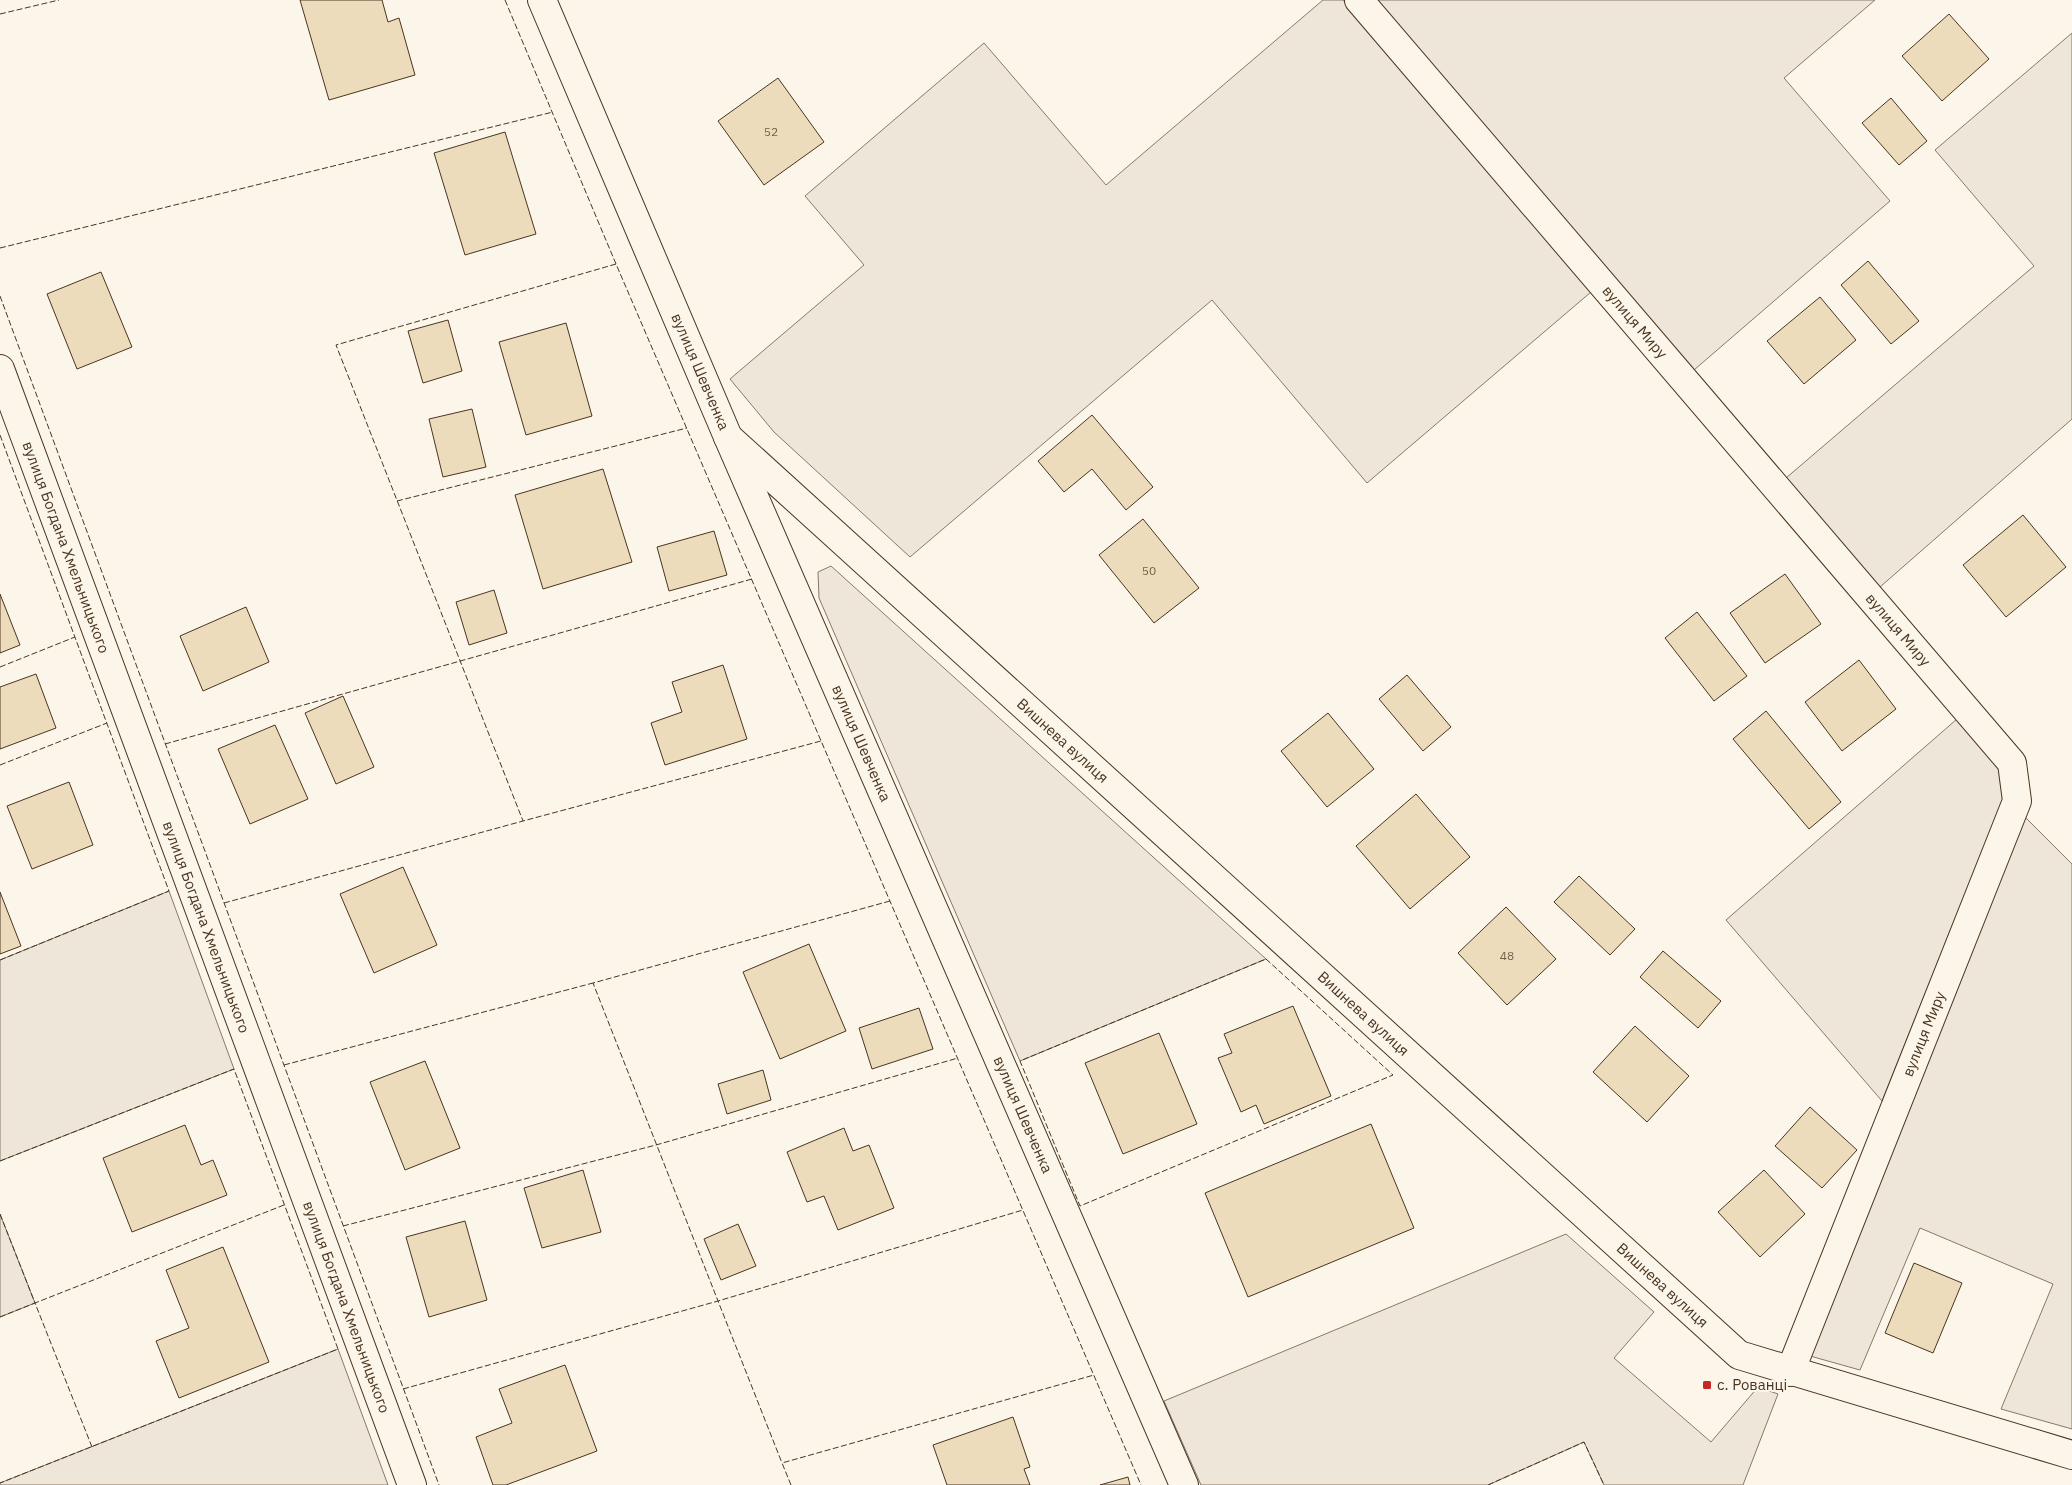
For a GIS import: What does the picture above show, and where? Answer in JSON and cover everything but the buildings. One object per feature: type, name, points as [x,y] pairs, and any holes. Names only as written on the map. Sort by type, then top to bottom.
[{"type":"street","name":"вулиця Шевченка","points":[[542,0],[728,437],[1184,1485]]},
{"type":"street","name":"вулиця Миру","points":[[1359,0],[2012,763],[2017,801],[1790,1372]]},
{"type":"street","name":"вулиця Богдана Хмельницького","points":[[0,369],[412,1485]]},
{"type":"street","name":"Вишнева вулиця","points":[[728,437],[1739,1355],[1790,1372],[2072,1455]]},
{"type":"shaded area","points":[[1323,0],[1343,0],[1591,292],[1367,483],[1212,300],[910,557],[774,432],[730,379],[864,265],[805,196],[984,43],[1106,185]]},
{"type":"shaded area","points":[[1376,0],[1875,0],[1784,78],[1890,201],[1694,370]]},
{"type":"shaded area","points":[[2072,33],[2072,419],[1880,587],[1786,478],[2034,266],[1935,150]]},
{"type":"shaded area","points":[[831,566],[1266,959],[1020,1061],[819,598],[818,572]]},
{"type":"shaded area","points":[[1957,719],[2000,769],[2003,799],[1882,1101],[1726,920]]},
{"type":"shaded area","points":[[2025,817],[2072,864],[2072,1429],[2001,1409],[2053,1284],[1920,1228],[1860,1370],[1810,1356]]},
{"type":"shaded area","points":[[169,891],[234,1069],[0,1161],[0,960]]},
{"type":"shaded area","points":[[0,1214],[35,1303],[0,1317]]},
{"type":"shaded area","points":[[1566,1234],[1654,1312],[1614,1358],[1711,1442],[1758,1387],[1778,1394],[1743,1485],[1604,1485],[1584,1442],[1488,1485],[1201,1485],[1164,1401]]},
{"type":"shaded area","points":[[338,1349],[388,1485],[0,1485],[0,1483]]},
{"type":"fence","points":[[0,14],[59,0]]},
{"type":"fence","points":[[505,0],[616,264],[1141,1485]]},
{"type":"fence","points":[[0,248],[553,112]]},
{"type":"fence","points":[[616,264],[336,345],[523,821],[821,741]]},
{"type":"fence","points":[[0,296],[439,1485]]},
{"type":"fence","points":[[397,501],[687,428]]},
{"type":"fence","points":[[0,435],[169,891],[0,960]]},
{"type":"fence","points":[[165,744],[752,579]]},
{"type":"fence","points":[[0,667],[75,637]]},
{"type":"fence","points":[[0,765],[107,723]]},
{"type":"fence","points":[[224,903],[523,821]]},
{"type":"fence","points":[[890,901],[593,983],[718,1301],[1023,1210]]},
{"type":"fence","points":[[1266,959],[1393,1075],[1080,1206],[1020,1061],[1266,959]]},
{"type":"fence","points":[[284,1065],[593,983]]},
{"type":"fence","points":[[343,1226],[656,1145],[958,1058]]},
{"type":"fence","points":[[0,1161],[234,1069],[338,1349],[0,1483]]},
{"type":"fence","points":[[92,1447],[35,1303],[284,1205]]},
{"type":"fence","points":[[0,1214],[35,1303],[0,1317]]},
{"type":"fence","points":[[403,1389],[718,1301],[782,1463]]},
{"type":"fence","points":[[791,1485],[782,1463],[1094,1375]]},
{"type":"fence","points":[[1488,1485],[1584,1442],[1604,1485]]},
{"type":"place","name":"с. Рованці","points":[[1707,1385]]}]
